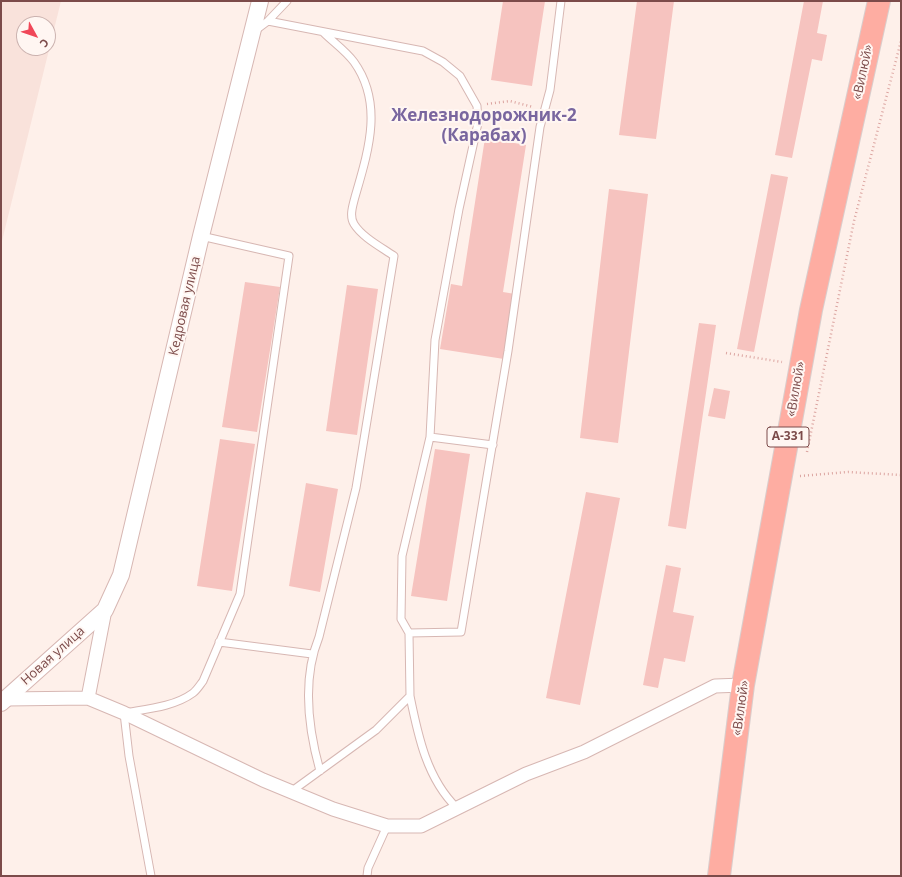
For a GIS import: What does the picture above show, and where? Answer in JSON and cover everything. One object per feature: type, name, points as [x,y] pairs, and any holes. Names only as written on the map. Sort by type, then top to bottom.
[{"type":"highway","name":"«Вилюй»","points":[[719,876],[743,685],[810,310],[879,1]]},
{"type":"street","name":"Кедровая улица","points":[[104,610],[121,575],[201,236],[260,1]]},
{"type":"street","points":[[88,698],[104,610]]},
{"type":"street","name":"Новая улица","points":[[3,701],[104,610]]},
{"type":"street","points":[[3,701],[88,698],[124,713],[263,780],[333,809],[387,826],[421,826],[526,774],[584,752],[715,686],[743,685]]},
{"type":"lane","points":[[252,32],[268,21],[287,1]]},
{"type":"lane","points":[[409,633],[461,632],[493,445],[544,110],[550,90],[561,1]]},
{"type":"lane","points":[[268,21],[423,51],[442,62],[460,76],[477,106],[478,123],[459,209],[435,340],[430,437],[402,556],[401,619],[409,633],[410,696],[427,765],[444,795],[457,808]]},
{"type":"lane","points":[[320,770],[313,745],[309,722],[312,654],[319,637],[356,488],[394,256],[363,234],[353,223],[352,210],[367,154],[372,126],[372,113],[367,91],[354,62],[323,32]]},
{"type":"lane","points":[[151,876],[129,756],[124,713],[162,706],[194,693],[203,681],[240,594],[289,256],[201,236]]},
{"type":"lane","points":[[430,437],[493,445]]},
{"type":"lane","points":[[219,642],[312,654]]},
{"type":"lane","points":[[292,791],[376,730],[410,696]]},
{"type":"lane","points":[[367,876],[368,868],[387,826]]},
{"type":"path","points":[[477,106],[510,102],[544,110]]},
{"type":"path","points":[[800,476],[848,472],[901,475]]},
{"type":"shaded area","points":[[1,1],[61,1],[56,21],[56,16],[16,16],[16,56],[47,56],[1,245]]},
{"type":"building","points":[[503,1],[545,1],[532,86],[491,80]]},
{"type":"building","points":[[637,1],[674,1],[656,139],[619,135]]},
{"type":"building","points":[[804,1],[823,1],[817,33],[827,35],[822,61],[812,59],[792,158],[775,155]]},
{"type":"building","points":[[485,138],[526,145],[503,292],[515,294],[504,359],[440,349],[451,284],[462,286]]},
{"type":"building","points":[[771,174],[788,177],[754,352],[737,349]]},
{"type":"building","points":[[609,189],[648,194],[618,443],[580,438]]},
{"type":"building","points":[[245,282],[280,287],[257,432],[222,427]]},
{"type":"building","points":[[347,285],[378,289],[357,435],[326,431]]},
{"type":"building","points":[[699,323],[716,325],[686,529],[668,526]]},
{"type":"building","points":[[714,388],[730,391],[725,419],[708,416]]},
{"type":"building","points":[[220,439],[255,444],[232,591],[197,586]]},
{"type":"building","points":[[435,449],[470,454],[447,601],[411,596]]},
{"type":"building","points":[[306,483],[338,489],[320,592],[289,586]]},
{"type":"building","points":[[586,492],[620,498],[580,705],[546,698]]},
{"type":"building","points":[[666,565],[681,568],[673,612],[694,616],[685,662],[664,658],[658,688],[643,685]]},
{"type":"district","name":"Железнодорожник-2 (Карабах)","points":[[484,126]]}]
